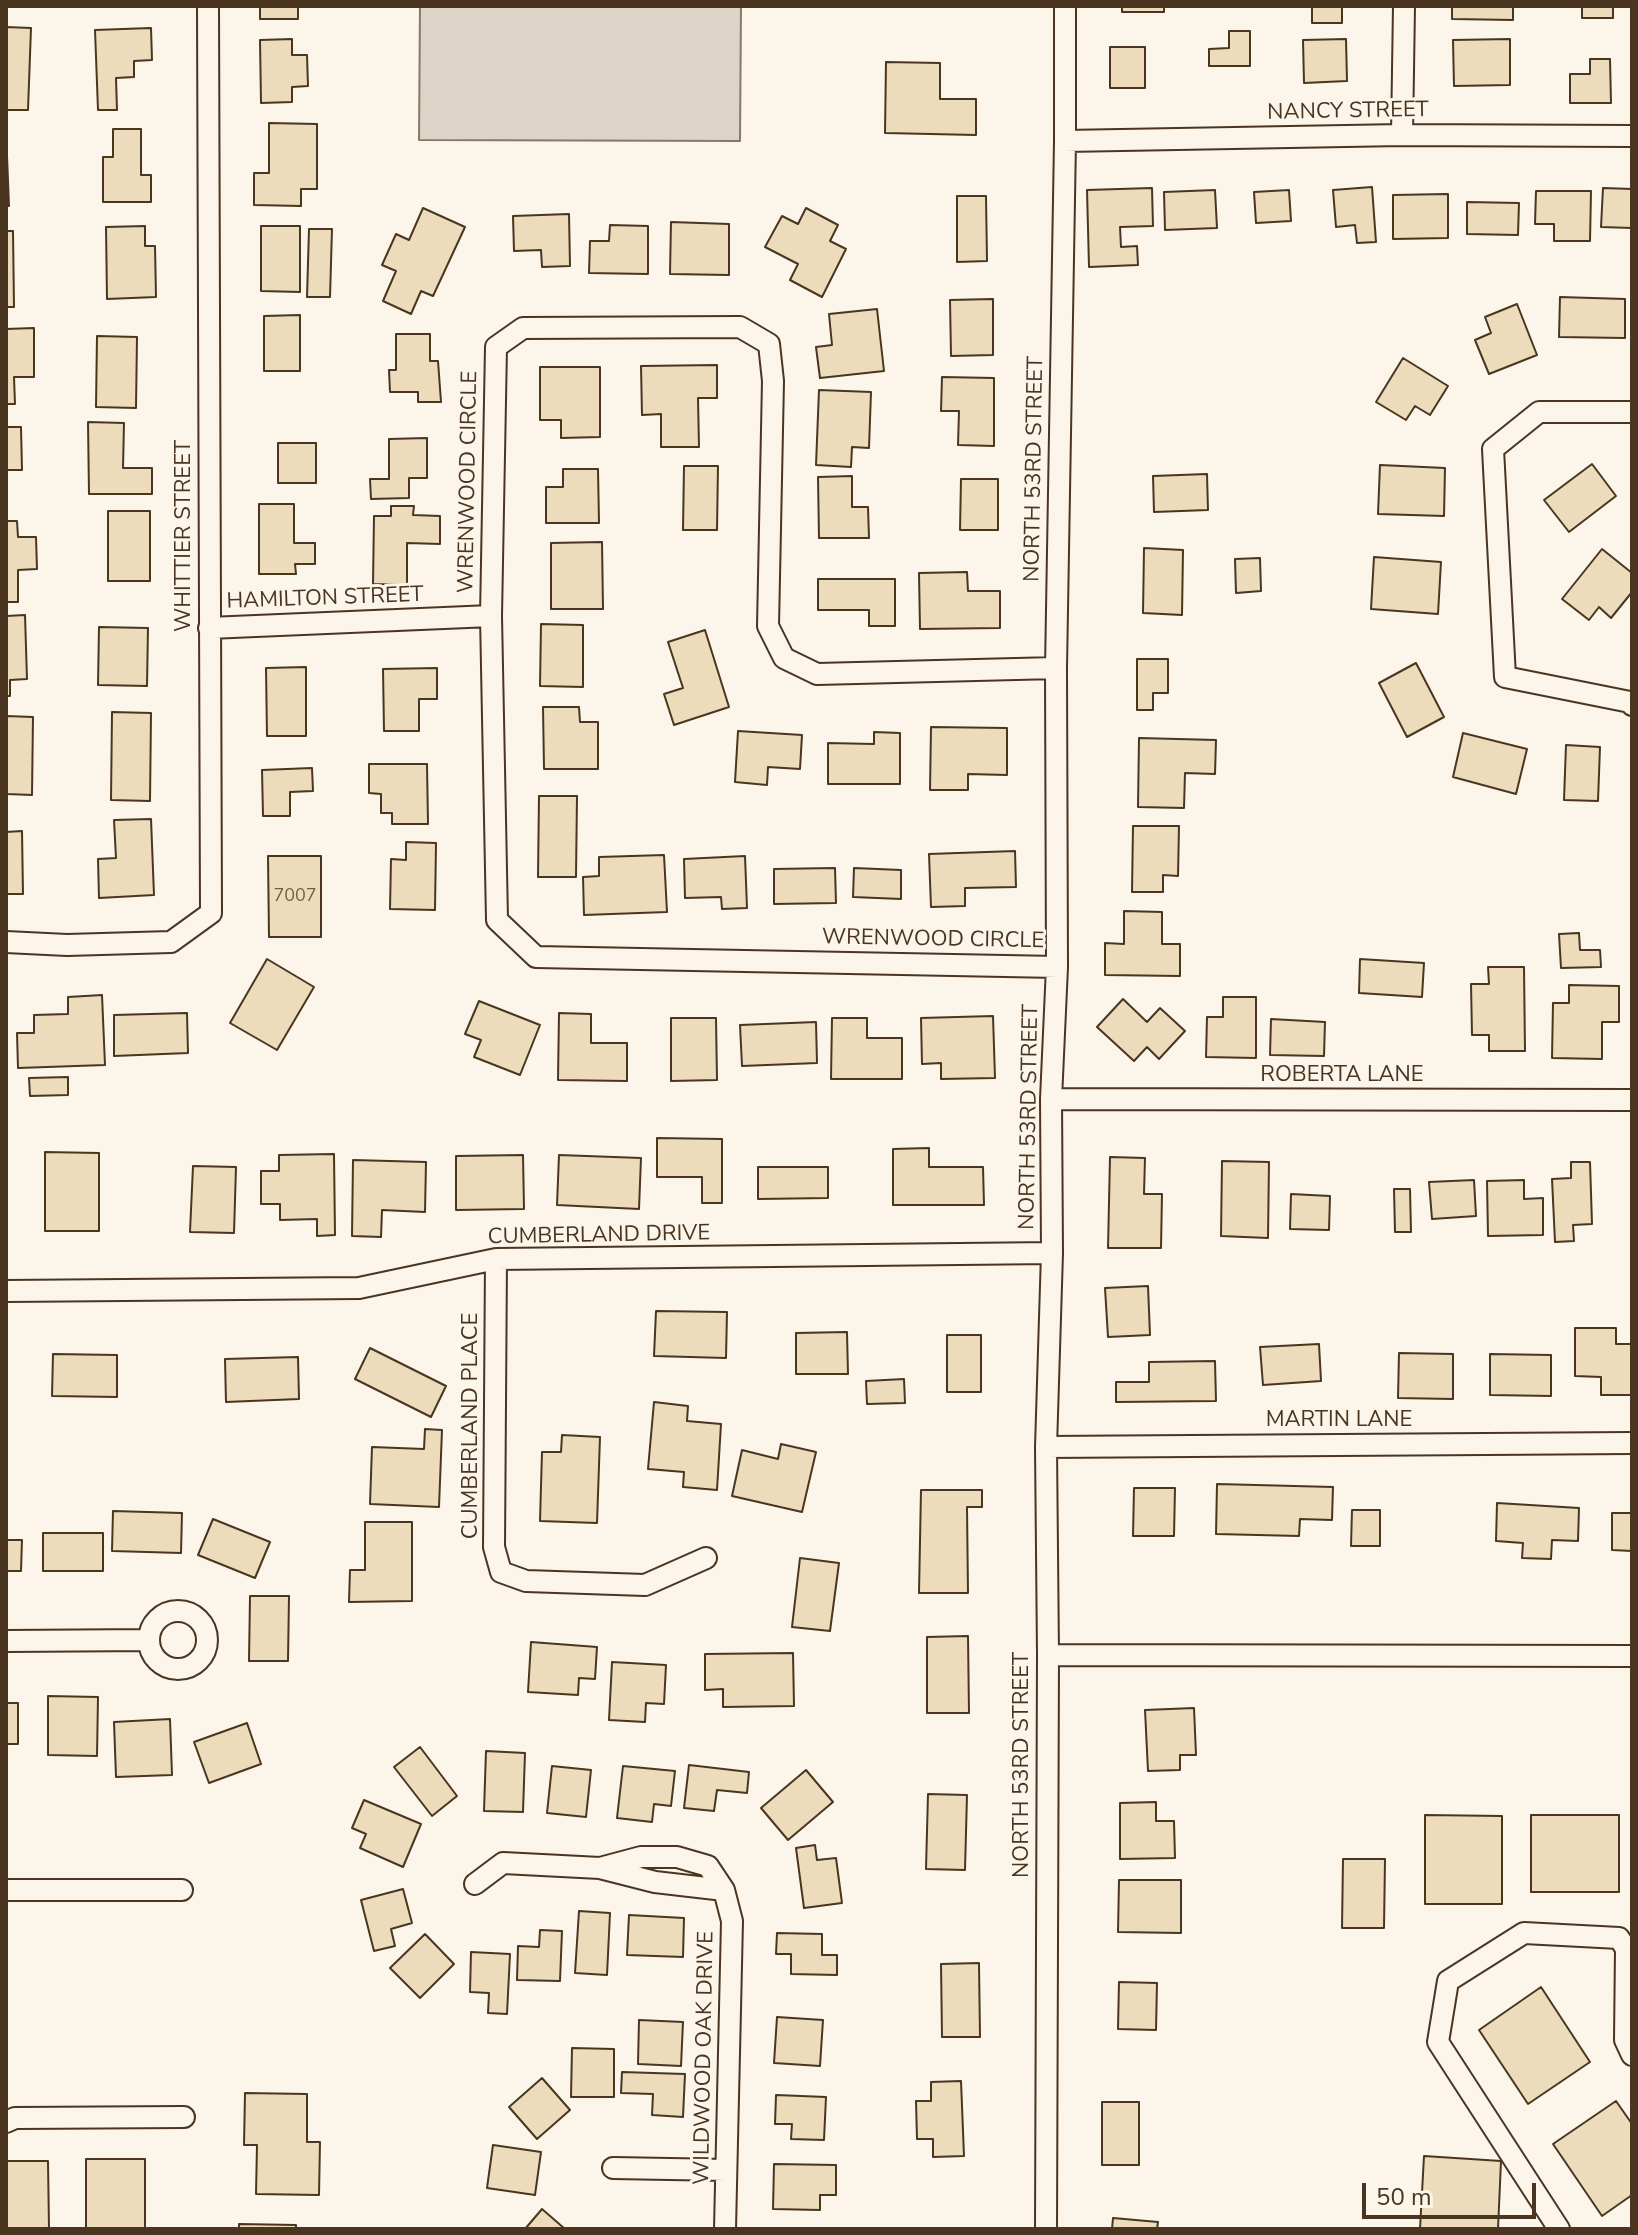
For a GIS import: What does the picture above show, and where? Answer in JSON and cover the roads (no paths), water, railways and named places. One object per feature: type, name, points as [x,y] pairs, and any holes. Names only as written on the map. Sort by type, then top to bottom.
[{"type":"street","name":"WHITTIER STREET","points":[[6,942],[67,945],[171,942],[211,913],[208,6]]},
{"type":"street","name":"NORTH 53RD STREET","points":[[1046,2229],[1046,1447],[1052,1253],[1051,1099],[1057,967],[1056,668],[1065,6]]},
{"type":"street","points":[[1402,135],[1404,6]]},
{"type":"street","name":"NANCY STREET","points":[[1065,141],[1402,135],[1632,136]]},
{"type":"street","name":"WRENWOOD CIRCLE","points":[[1056,668],[817,674],[784,658],[768,626],[773,381],[769,344],[740,327],[523,328],[496,347],[491,616],[497,920],[536,957],[1057,967]]},
{"type":"street","points":[[1632,412],[1539,412],[1493,449],[1505,677],[1630,702],[1632,705]]},
{"type":"street","name":"HAMILTON STREET","points":[[209,628],[491,616]]},
{"type":"street","name":"ROBERTA LANE","points":[[1051,1099],[1632,1100]]},
{"type":"street","name":"CUMBERLAND DRIVE","points":[[6,1291],[359,1288],[496,1259],[1052,1253]]},
{"type":"street","name":"CUMBERLAND PLACE","points":[[496,1259],[494,1547],[501,1572],[526,1581],[645,1585],[706,1558]]},
{"type":"street","name":"MARTIN LANE","points":[[1046,1447],[1632,1443]]},
{"type":"street","points":[[6,1641],[149,1640]]},
{"type":"street","points":[[1048,1655],[1632,1656]]},
{"type":"street","name":"WILDWOOD OAK DRIVE","points":[[475,1884],[503,1863],[600,1868],[641,1857],[677,1857],[708,1866],[724,1890],[732,1921],[725,2229]]},
{"type":"street","points":[[6,1890],[182,1890]]},
{"type":"street","points":[[1559,2229],[1438,2042],[1448,1981],[1524,1933],[1619,1938],[1626,1949],[1625,2040],[1632,2055]]},
{"type":"street","points":[[6,2122],[15,2118],[184,2117]]},
{"type":"street","points":[[613,2168],[726,2170]]}]
